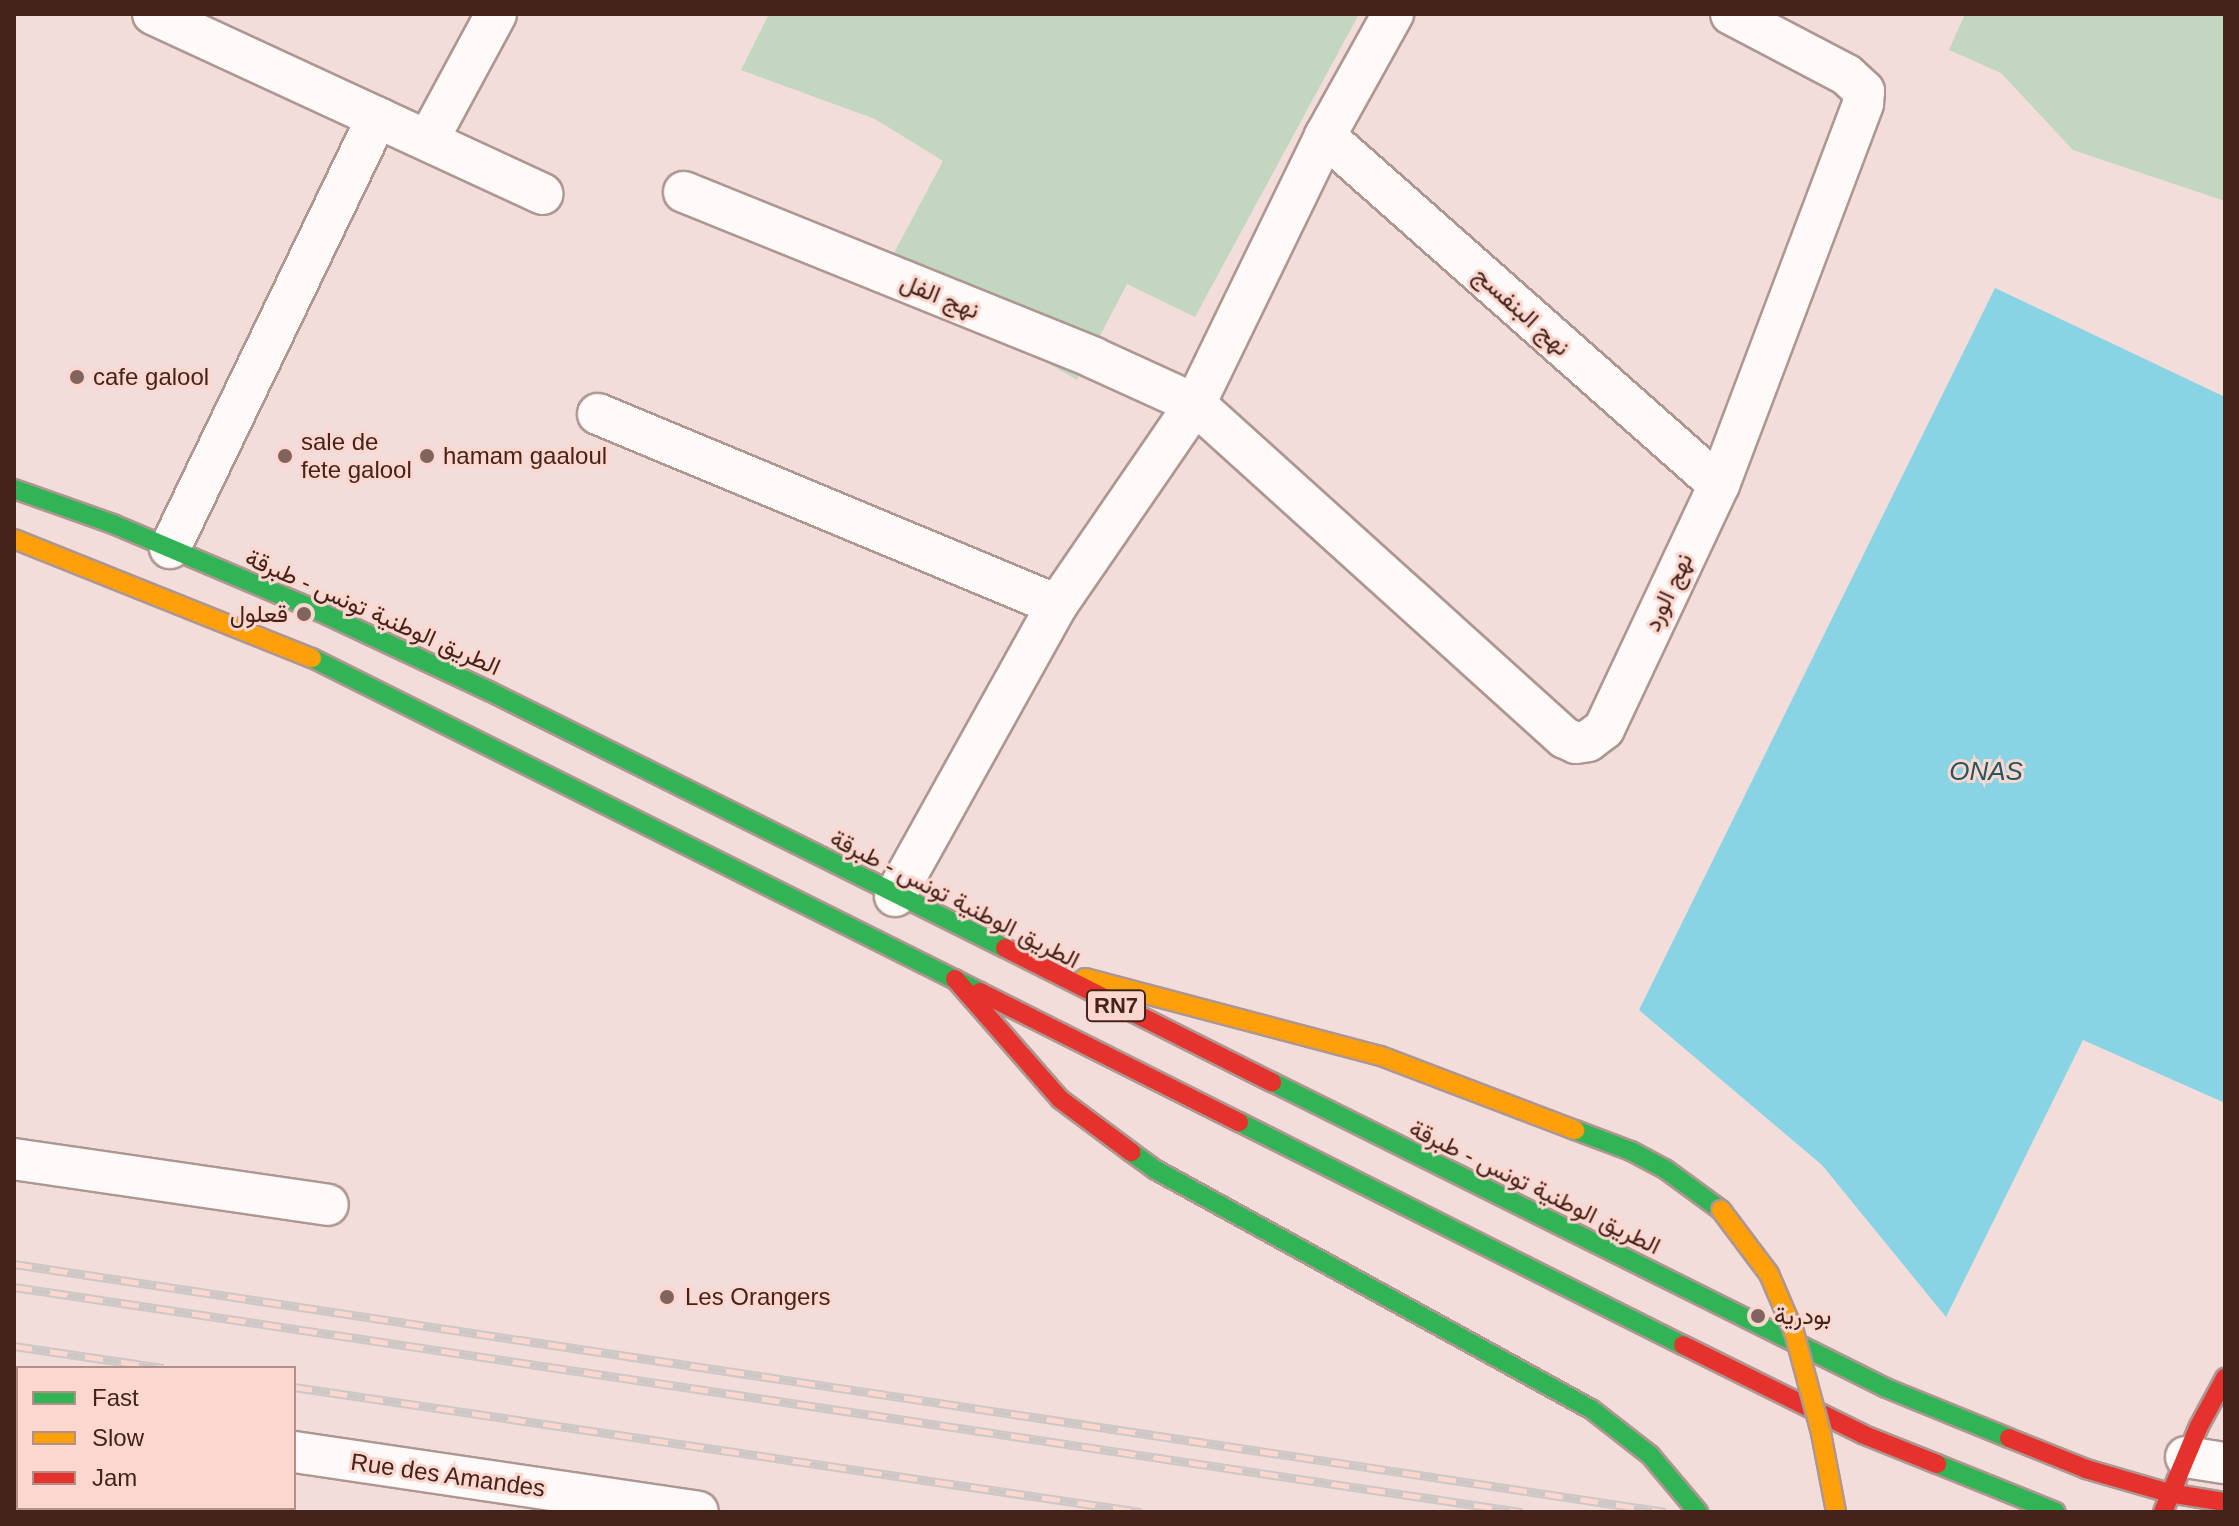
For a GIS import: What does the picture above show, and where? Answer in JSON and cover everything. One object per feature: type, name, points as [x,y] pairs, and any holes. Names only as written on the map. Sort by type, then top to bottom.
[{"type":"main road","name":"الطريق الوطنية تونس - طبرقة","points":[[14,489],[170,548],[318,611],[489,691],[1886,1388],[2086,1469],[2169,1493],[2225,1502]]},
{"type":"main road","name":"RN7","points":[[14,539],[301,652],[1862,1434],[2056,1512]]},
{"type":"main road","points":[[1021,958],[1109,985],[1240,1016],[1381,1056],[1631,1151],[1665,1169],[1721,1210],[1769,1274],[1794,1332],[1821,1433],[1836,1512]]},
{"type":"main road","points":[[953,977],[1060,1099],[1156,1170],[1591,1409],[1650,1455],[1698,1512]]},
{"type":"main road","points":[[2163,1512],[2169,1493],[2225,1378]]},
{"type":"street","points":[[153,14],[542,194]]},
{"type":"street","points":[[428,140],[496,14]]},
{"type":"street","points":[[895,896],[1057,605],[1195,404],[1325,136],[1393,14]]},
{"type":"street","name":"نهج الورد","points":[[1195,404],[1565,738],[1576,743],[1588,741],[1604,729],[1719,485],[1863,103],[1864,91],[1847,75],[1731,14]]},
{"type":"street","points":[[170,548],[377,117]]},
{"type":"street","name":"نهج البنفسج","points":[[1325,136],[1719,485]]},
{"type":"street","name":"نهج الفل","points":[[684,192],[1094,358],[1195,404]]},
{"type":"street","points":[[598,414],[1057,605]]},
{"type":"street","points":[[14,1159],[328,1205]]},
{"type":"street","name":"Rue des Amandes","points":[[296,1452],[698,1512]]},
{"type":"street","points":[[2186,1457],[2225,1463]]},
{"type":"street","points":[[492,1480],[518,1512]]},
{"type":"green space","points":[[769,14],[1359,14],[1195,317],[1127,284],[1077,380],[886,268],[943,161],[875,119],[741,70]]},
{"type":"green space","points":[[1965,14],[2225,14],[2225,201],[2073,150],[2001,73],[1949,50]]},
{"type":"water","name":"ONAS","points":[[1995,288],[2225,397],[2225,1103],[2083,1040],[1946,1317],[1822,1165],[1639,1010]]},
{"type":"railway","points":[[14,1264],[1665,1512]]},
{"type":"railway","points":[[14,1287],[1522,1512]]},
{"type":"railway","points":[[14,1346],[149,1366]]},
{"type":"railway","points":[[296,1387],[1141,1512]]},
{"type":"traffic: fast","points":[[14,489],[113,524],[318,611],[489,691],[1005,948]]},
{"type":"traffic: fast","points":[[312,658],[980,992]]},
{"type":"traffic: fast","points":[[1272,1082],[1886,1388],[2009,1438]]},
{"type":"traffic: fast","points":[[1239,1122],[1683,1345]]},
{"type":"traffic: fast","points":[[1575,1130],[1631,1151],[1665,1169],[1721,1210]]},
{"type":"traffic: fast","points":[[1131,1152],[1156,1170],[1591,1409],[1650,1455],[1698,1512]]},
{"type":"traffic: fast","points":[[1937,1464],[2056,1512]]},
{"type":"traffic: slow","points":[[14,539],[312,658]]},
{"type":"traffic: slow","points":[[1085,978],[1381,1056],[1575,1130]]},
{"type":"traffic: slow","points":[[1721,1210],[1769,1274],[1794,1332],[1821,1433],[1836,1512]]},
{"type":"traffic: jam","points":[[1005,948],[1272,1082]]},
{"type":"traffic: jam","points":[[955,979],[1060,1099],[1131,1152]]},
{"type":"traffic: jam","points":[[980,992],[1239,1122]]},
{"type":"traffic: jam","points":[[1683,1345],[1862,1434],[1937,1464]]},
{"type":"traffic: jam","points":[[2163,1512],[2199,1426],[2225,1378]]},
{"type":"traffic: jam","points":[[2009,1438],[2086,1469],[2169,1493],[2225,1502]]},
{"type":"place","name":"cafe galool","points":[[77,377]]},
{"type":"place","name":"sale de fete galool","points":[[285,456]]},
{"type":"place","name":"hamam gaaloul","points":[[427,456]]},
{"type":"place","name":"قعلول","points":[[304,614]]},
{"type":"place","name":"Les Orangers","points":[[667,1297]]},
{"type":"place","name":"بودرية","points":[[1758,1316]]}]
